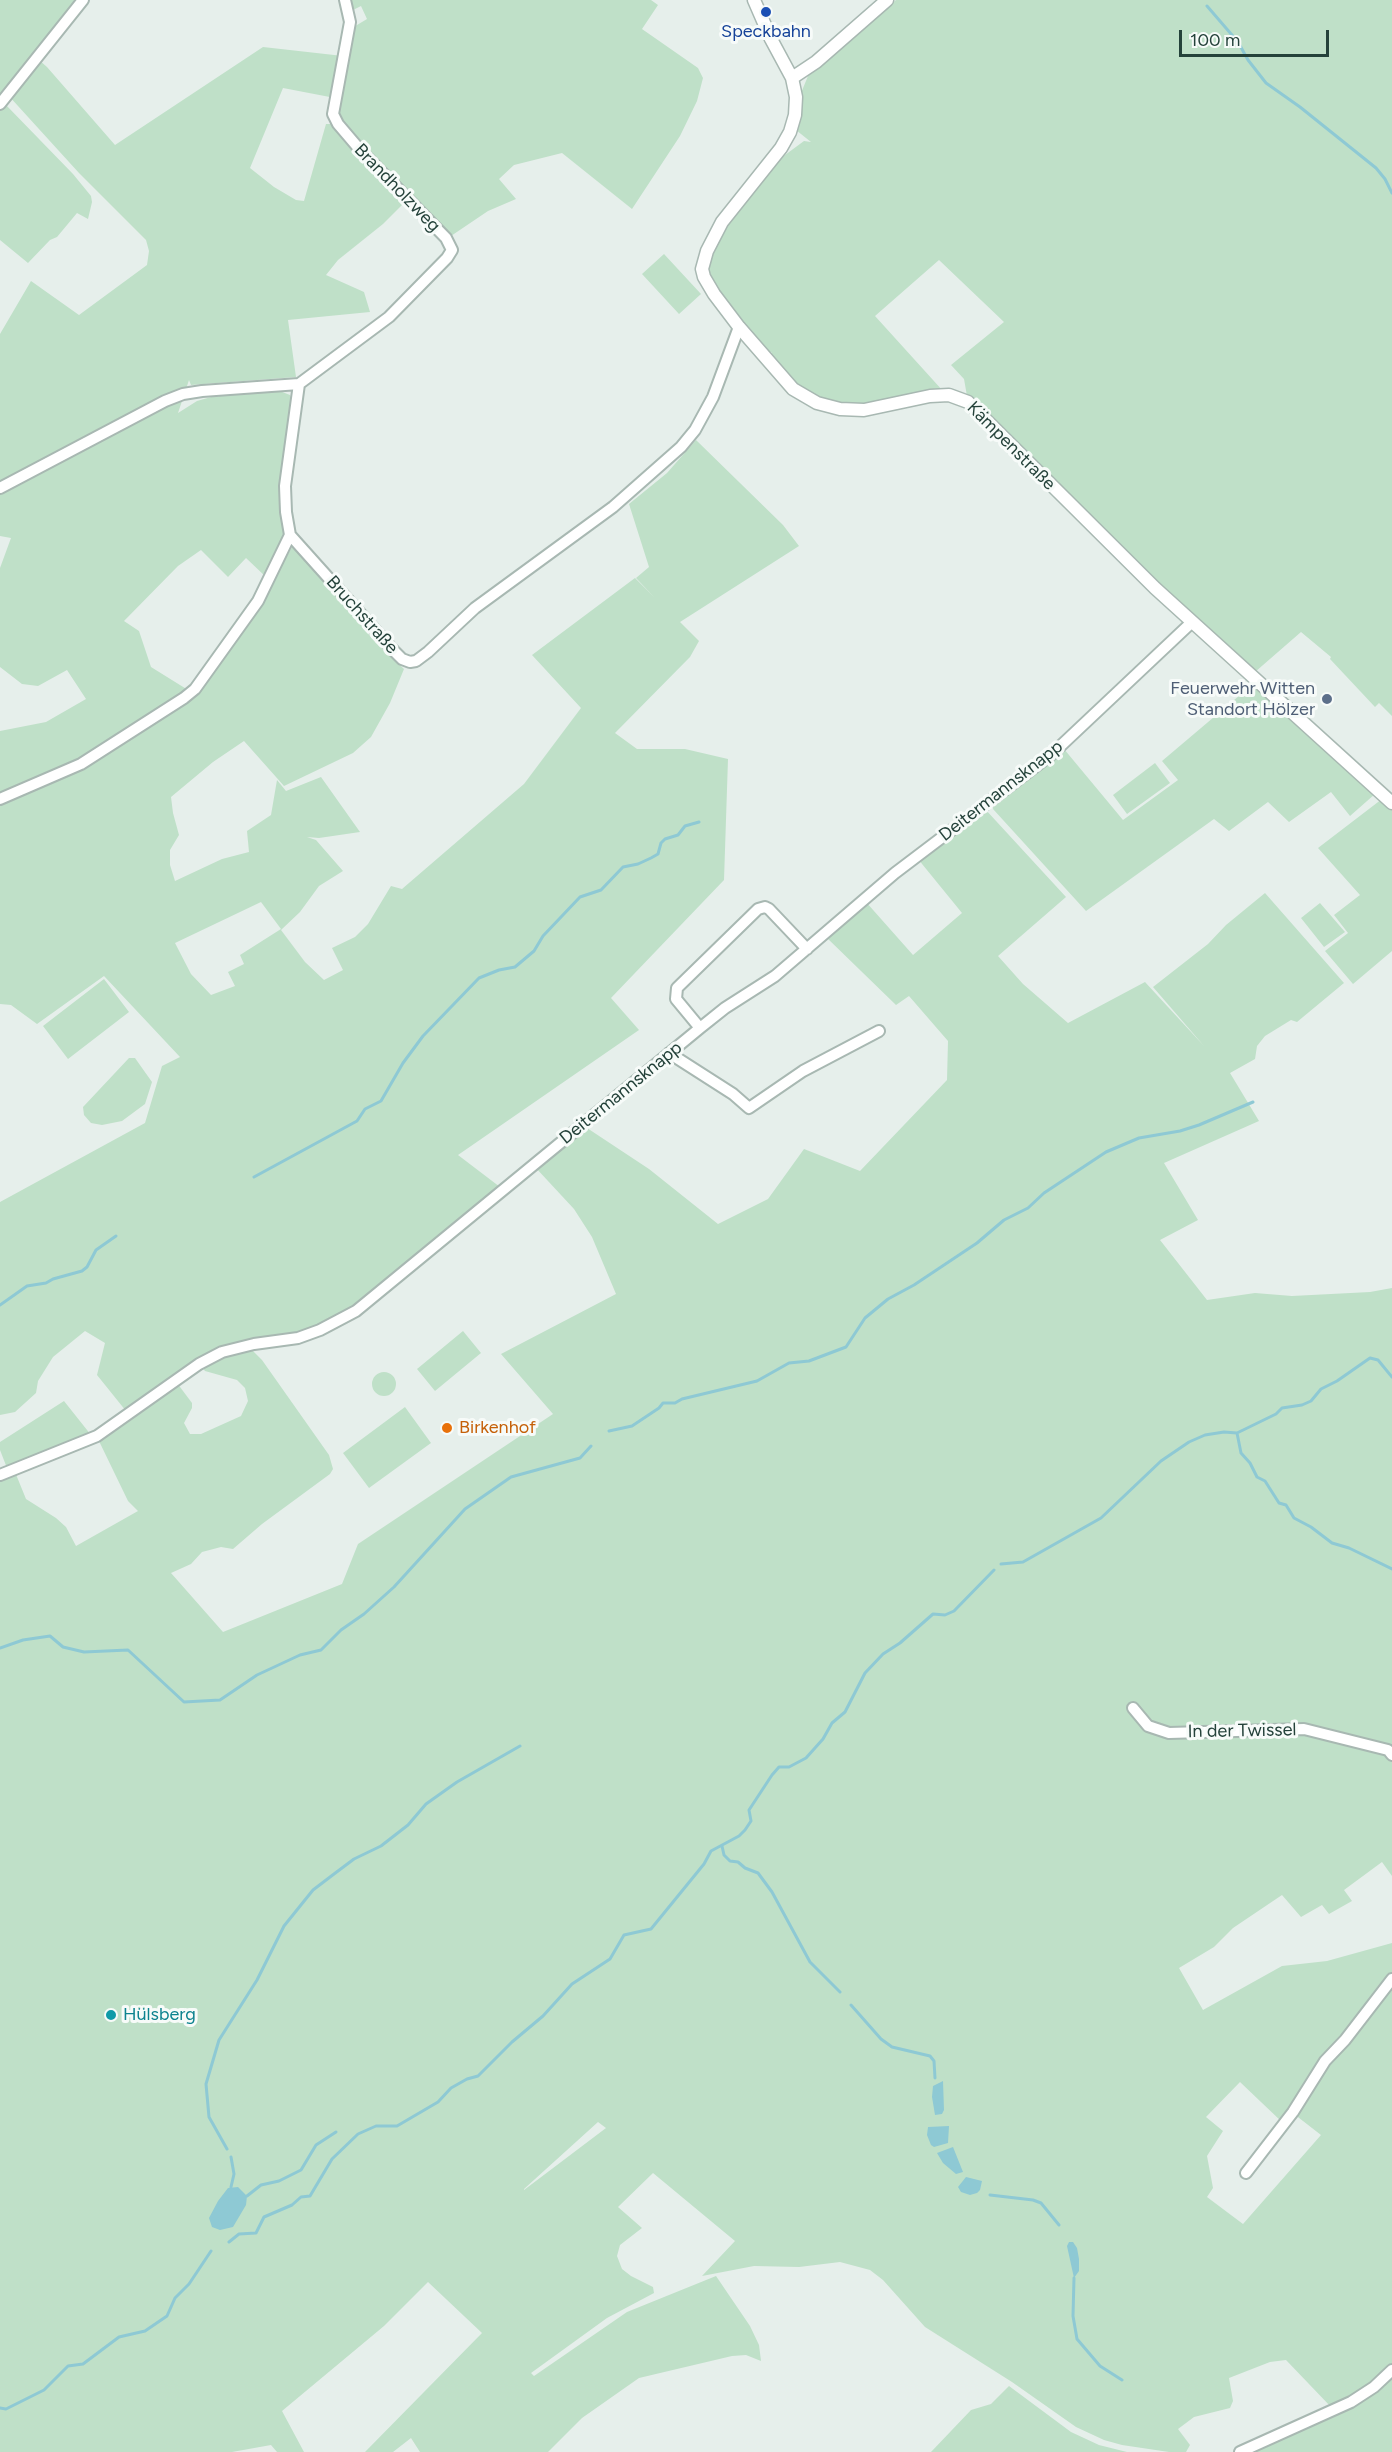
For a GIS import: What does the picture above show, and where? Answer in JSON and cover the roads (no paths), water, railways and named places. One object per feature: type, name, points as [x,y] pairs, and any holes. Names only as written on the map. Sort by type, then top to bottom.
[{"type":"street","points":[[0,104],[82,0]]},
{"type":"street","name":"Brandholzweg","points":[[299,384],[388,317],[447,258],[452,250],[446,238],[346,135],[333,114],[350,22],[345,0]]},
{"type":"street","name":"Kämpenstraße","points":[[754,0],[792,78],[796,98],[795,115],[790,132],[781,148],[717,230],[702,269],[708,285],[739,327],[793,389],[817,403],[840,409],[864,410],[930,396],[949,395],[968,402],[1191,623],[1392,803]]},
{"type":"street","points":[[792,78],[816,62],[887,0]]},
{"type":"street","name":"Bruchstraße","points":[[290,535],[402,659],[410,662],[416,661],[475,608],[613,507],[681,447],[695,430],[710,404],[739,327]]},
{"type":"street","points":[[0,488],[174,397],[202,391],[299,384],[285,486],[290,535],[258,601],[195,689],[81,764],[0,799]]},
{"type":"street","name":"Deitermannsknapp","points":[[0,1474],[97,1436],[199,1364],[222,1352],[254,1344],[298,1338],[320,1330],[356,1311],[700,1028],[725,1008],[775,976],[895,873],[1052,754],[1191,623]]},
{"type":"street","points":[[700,1028],[676,999],[677,988],[758,909],[765,907],[769,909],[807,950]]},
{"type":"street","points":[[669,1053],[733,1094],[749,1108],[803,1071],[879,1031]]},
{"type":"street","name":"In der Twissel","points":[[1133,1708],[1148,1726],[1169,1733],[1304,1729],[1388,1750],[1392,1755]]},
{"type":"street","points":[[1246,2173],[1293,2112],[1325,2061],[1345,2040],[1392,1979]]},
{"type":"street","points":[[1240,2452],[1351,2402],[1374,2387],[1392,2370]]},
{"type":"water","points":[[943,2081],[944,2110],[942,2114],[935,2115],[933,2086]]},
{"type":"water","points":[[949,2126],[948,2143],[934,2147],[931,2145],[927,2135],[928,2127]]},
{"type":"water","points":[[953,2147],[963,2172],[956,2174],[943,2163],[937,2153]]},
{"type":"water","points":[[966,2177],[982,2181],[977,2193],[970,2195],[961,2192],[958,2187]]},
{"type":"water","points":[[238,2187],[247,2196],[246,2205],[233,2227],[220,2230],[212,2227],[209,2218],[218,2201],[228,2188]]},
{"type":"water","points":[[1069,2242],[1073,2242],[1077,2248],[1079,2259],[1079,2271],[1074,2278],[1067,2246]]},
{"type":"waterway","points":[[1207,6],[1238,42],[1248,60],[1266,83],[1376,168],[1392,193]]},
{"type":"waterway","points":[[254,1177],[357,1121],[365,1109],[381,1101],[403,1063],[423,1036],[479,978],[499,970],[515,967],[534,951],[543,936],[580,897],[601,890],[623,867],[638,864],[658,854],[661,843],[665,839],[678,835],[685,826],[699,822]]},
{"type":"waterway","points":[[609,1431],[632,1426],[663,1403],[675,1403],[682,1399],[757,1381],[789,1363],[809,1361],[846,1347],[865,1318],[888,1299],[914,1285],[977,1243],[1004,1220],[1028,1208],[1044,1193],[1106,1152],[1139,1138],[1180,1131],[1199,1125],[1253,1102]]},
{"type":"waterway","points":[[0,1305],[27,1286],[46,1283],[82,1271],[87,1267],[96,1250],[116,1236]]},
{"type":"waterway","points":[[1001,1564],[1023,1562],[1101,1518],[1161,1461],[1189,1442],[1205,1435],[1224,1432],[1237,1433],[1276,1414],[1282,1408],[1311,1401],[1321,1389],[1370,1358],[1378,1360],[1392,1377]]},
{"type":"waterway","points":[[1237,1433],[1241,1453],[1250,1463],[1257,1477],[1265,1481],[1279,1503],[1286,1505],[1294,1518],[1311,1527],[1332,1543],[1349,1548],[1392,1569]]},
{"type":"waterway","points":[[0,1648],[23,1640],[50,1636],[63,1647],[84,1652],[128,1650],[184,1702],[220,1700],[257,1675],[300,1655],[321,1650],[341,1630],[364,1614],[394,1587],[465,1509],[511,1477],[580,1458],[591,1446]]},
{"type":"waterway","points":[[229,2242],[239,2234],[256,2233],[264,2217],[292,2205],[301,2197],[310,2196],[332,2159],[358,2134],[376,2126],[397,2126],[438,2102],[451,2088],[478,2076],[512,2042],[543,2016],[572,1984],[610,1959],[624,1935],[651,1929],[704,1864],[711,1851],[739,1836],[745,1830],[751,1821],[749,1810],[779,1767],[789,1767],[806,1758],[823,1739],[832,1723],[845,1712],[865,1673],[883,1654],[900,1643],[933,1614],[945,1615],[954,1611],[994,1570]]},
{"type":"waterway","points":[[227,2149],[209,2117],[206,2084],[219,2040],[257,1980],[284,1926],[313,1890],[354,1859],[381,1846],[408,1825],[426,1804],[457,1782],[520,1746]]},
{"type":"waterway","points":[[722,1846],[724,1855],[730,1861],[738,1862],[745,1868],[758,1873],[772,1892],[810,1962],[840,1992]]},
{"type":"waterway","points":[[851,2005],[881,2039],[892,2047],[930,2056],[934,2061],[935,2078]]},
{"type":"waterway","points":[[247,2196],[261,2185],[279,2181],[301,2170],[316,2145],[336,2132]]},
{"type":"waterway","points":[[231,2157],[234,2174],[231,2187]]},
{"type":"waterway","points":[[990,2195],[1041,2203],[1059,2225]]},
{"type":"waterway","points":[[0,2408],[6,2409],[44,2390],[68,2366],[83,2364],[119,2337],[145,2331],[167,2316],[175,2298],[189,2284],[211,2251]]},
{"type":"waterway","points":[[1074,2278],[1073,2316],[1077,2339],[1100,2366],[1122,2380]]},
{"type":"place","name":"Speckbahn","points":[[766,12]]},
{"type":"place","name":"Feuerwehr Witten Standort Hölzer","points":[[1327,699]]},
{"type":"place","name":"Birkenhof","points":[[447,1428]]},
{"type":"place","name":"Hülsberg","points":[[111,2015]]}]
